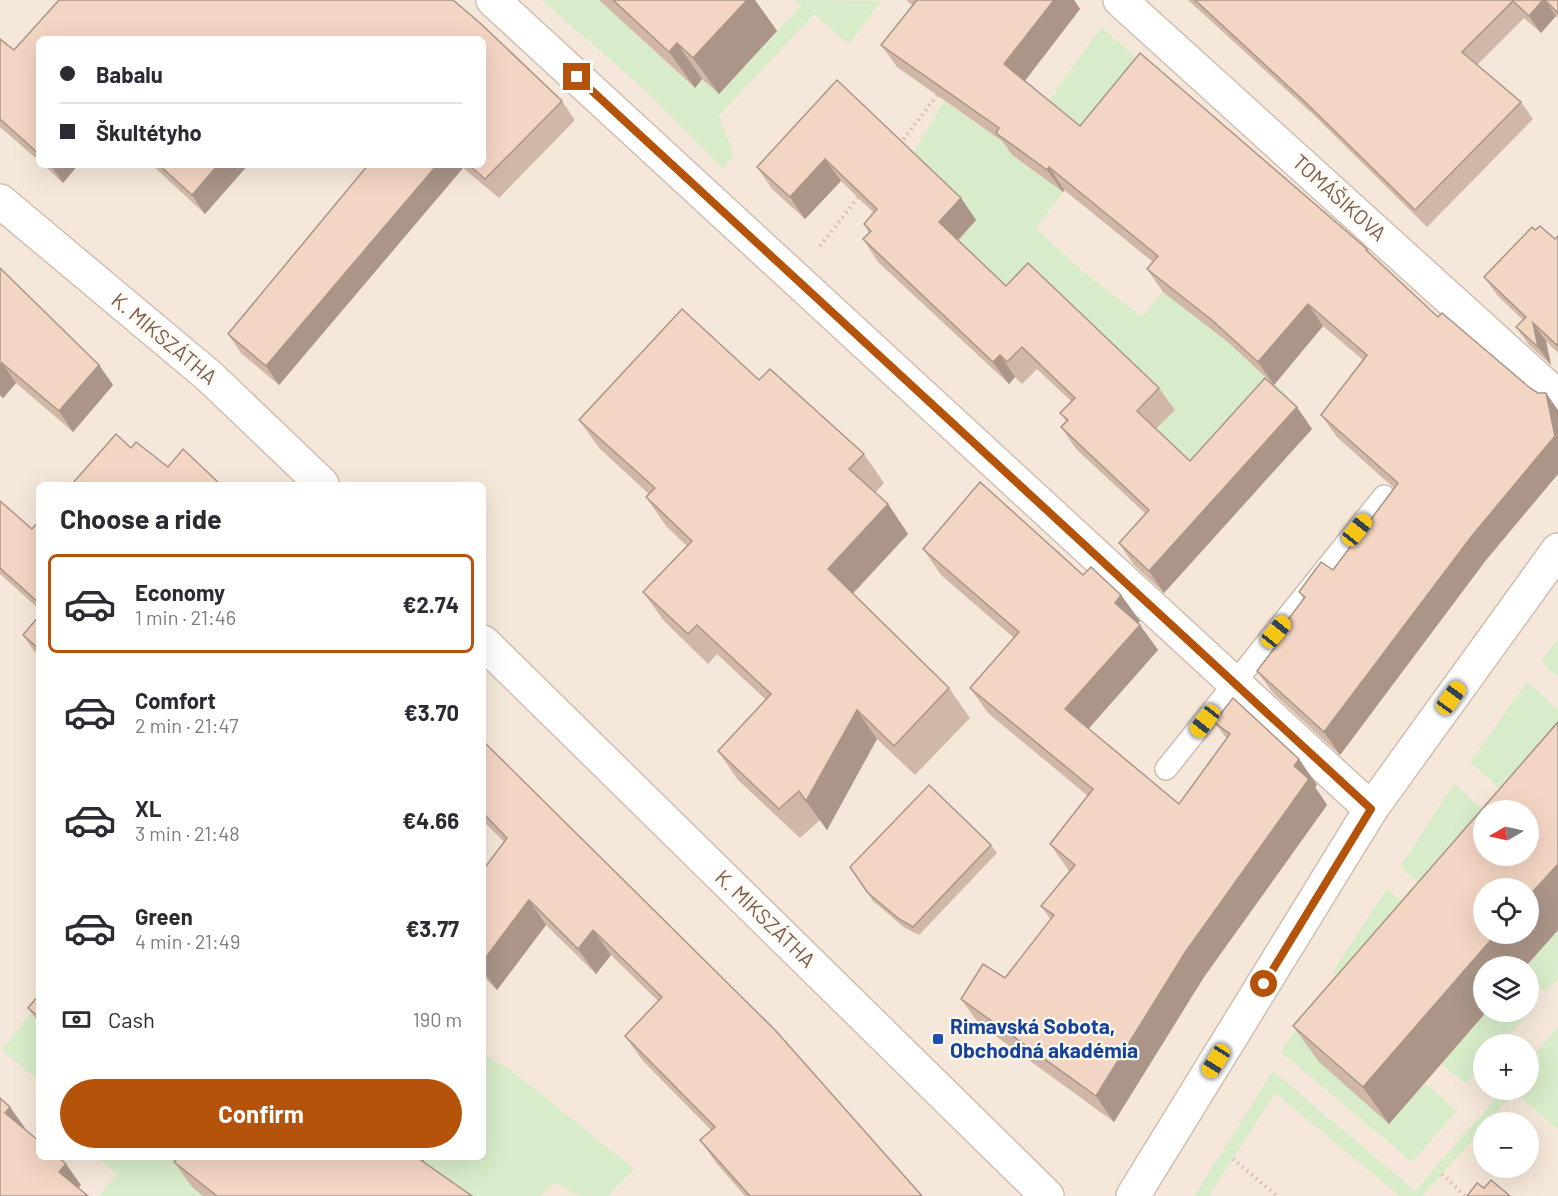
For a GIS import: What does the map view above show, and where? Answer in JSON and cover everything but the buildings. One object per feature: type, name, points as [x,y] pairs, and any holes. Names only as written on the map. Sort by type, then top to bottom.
[{"type":"street","points":[[493,0],[1371,809]]},
{"type":"street","name":"TOMÁŠIKOVA","points":[[1120,0],[1558,397]]},
{"type":"street","name":"K. MIKSZÁTHA","points":[[0,201],[209,376],[320,482]]},
{"type":"street","points":[[1133,1196],[1371,809],[1558,550]]},
{"type":"street","name":"K. MIKSZÁTHA","points":[[486,645],[1047,1196]]},
{"type":"lane","points":[[1166,770],[1384,496]]},
{"type":"path","points":[[896,148],[946,83]]},
{"type":"path","points":[[796,277],[861,194]]},
{"type":"path","points":[[1233,1159],[1276,1196]]},
{"type":"path","points":[[1442,1174],[1465,1196]]},
{"type":"shaded area","points":[[0,0],[1558,0],[1558,1196],[0,1196]]},
{"type":"green space","points":[[542,0],[599,0],[616,16],[624,7],[630,29],[694,88],[702,79],[719,94],[801,6],[794,0],[881,1],[849,44],[814,14],[719,116],[734,155],[724,169],[644,89]]},
{"type":"green space","points":[[1101,27],[1156,75],[1096,148],[1045,107]]},
{"type":"green space","points":[[944,101],[1015,151],[1012,156],[1063,192],[1036,229],[1086,274],[1142,317],[1163,292],[1229,343],[1287,395],[1210,481],[1152,433],[1175,410],[1021,309],[954,244],[910,158]]},
{"type":"green space","points":[[1558,638],[1558,677],[1541,662]]},
{"type":"green space","points":[[1527,682],[1558,710],[1558,788],[1539,802],[1539,800],[1512,800],[1470,762]]},
{"type":"green space","points":[[1454,784],[1473,800],[1473,866],[1478,866],[1451,911],[1400,867]]},
{"type":"green space","points":[[1387,889],[1435,930],[1371,1003],[1333,971]]},
{"type":"green space","points":[[1558,930],[1558,978],[1546,992],[1539,986],[1539,956],[1535,956]]},
{"type":"green space","points":[[1320,993],[1457,1111],[1412,1162],[1281,1052]]},
{"type":"green space","points":[[36,1007],[36,1078],[2,1050]]},
{"type":"green space","points":[[1477,1022],[1520,1022],[1510,1034],[1473,1034],[1473,1076],[1466,1084],[1441,1064]]},
{"type":"green space","points":[[1558,1027],[1558,1130],[1524,1100],[1539,1100],[1539,1049]]},
{"type":"green space","points":[[486,1055],[516,1074],[634,1169],[608,1196],[580,1196],[555,1182],[540,1196],[99,1196],[117,1174],[101,1160],[486,1160]]},
{"type":"green space","points":[[1273,1071],[1415,1191],[1473,1125],[1473,1139],[1422,1196],[1400,1196],[1275,1093],[1209,1196],[1194,1196]]},
{"type":"green space","points":[[1494,1100],[1508,1100],[1497,1112],[1484,1112]]},
{"type":"place","name":"Rimavská Sobota, Obchodná akadémia","points":[[938,1039]]},
{"type":"route","points":[[577,77],[1371,809],[1264,984]]}]
